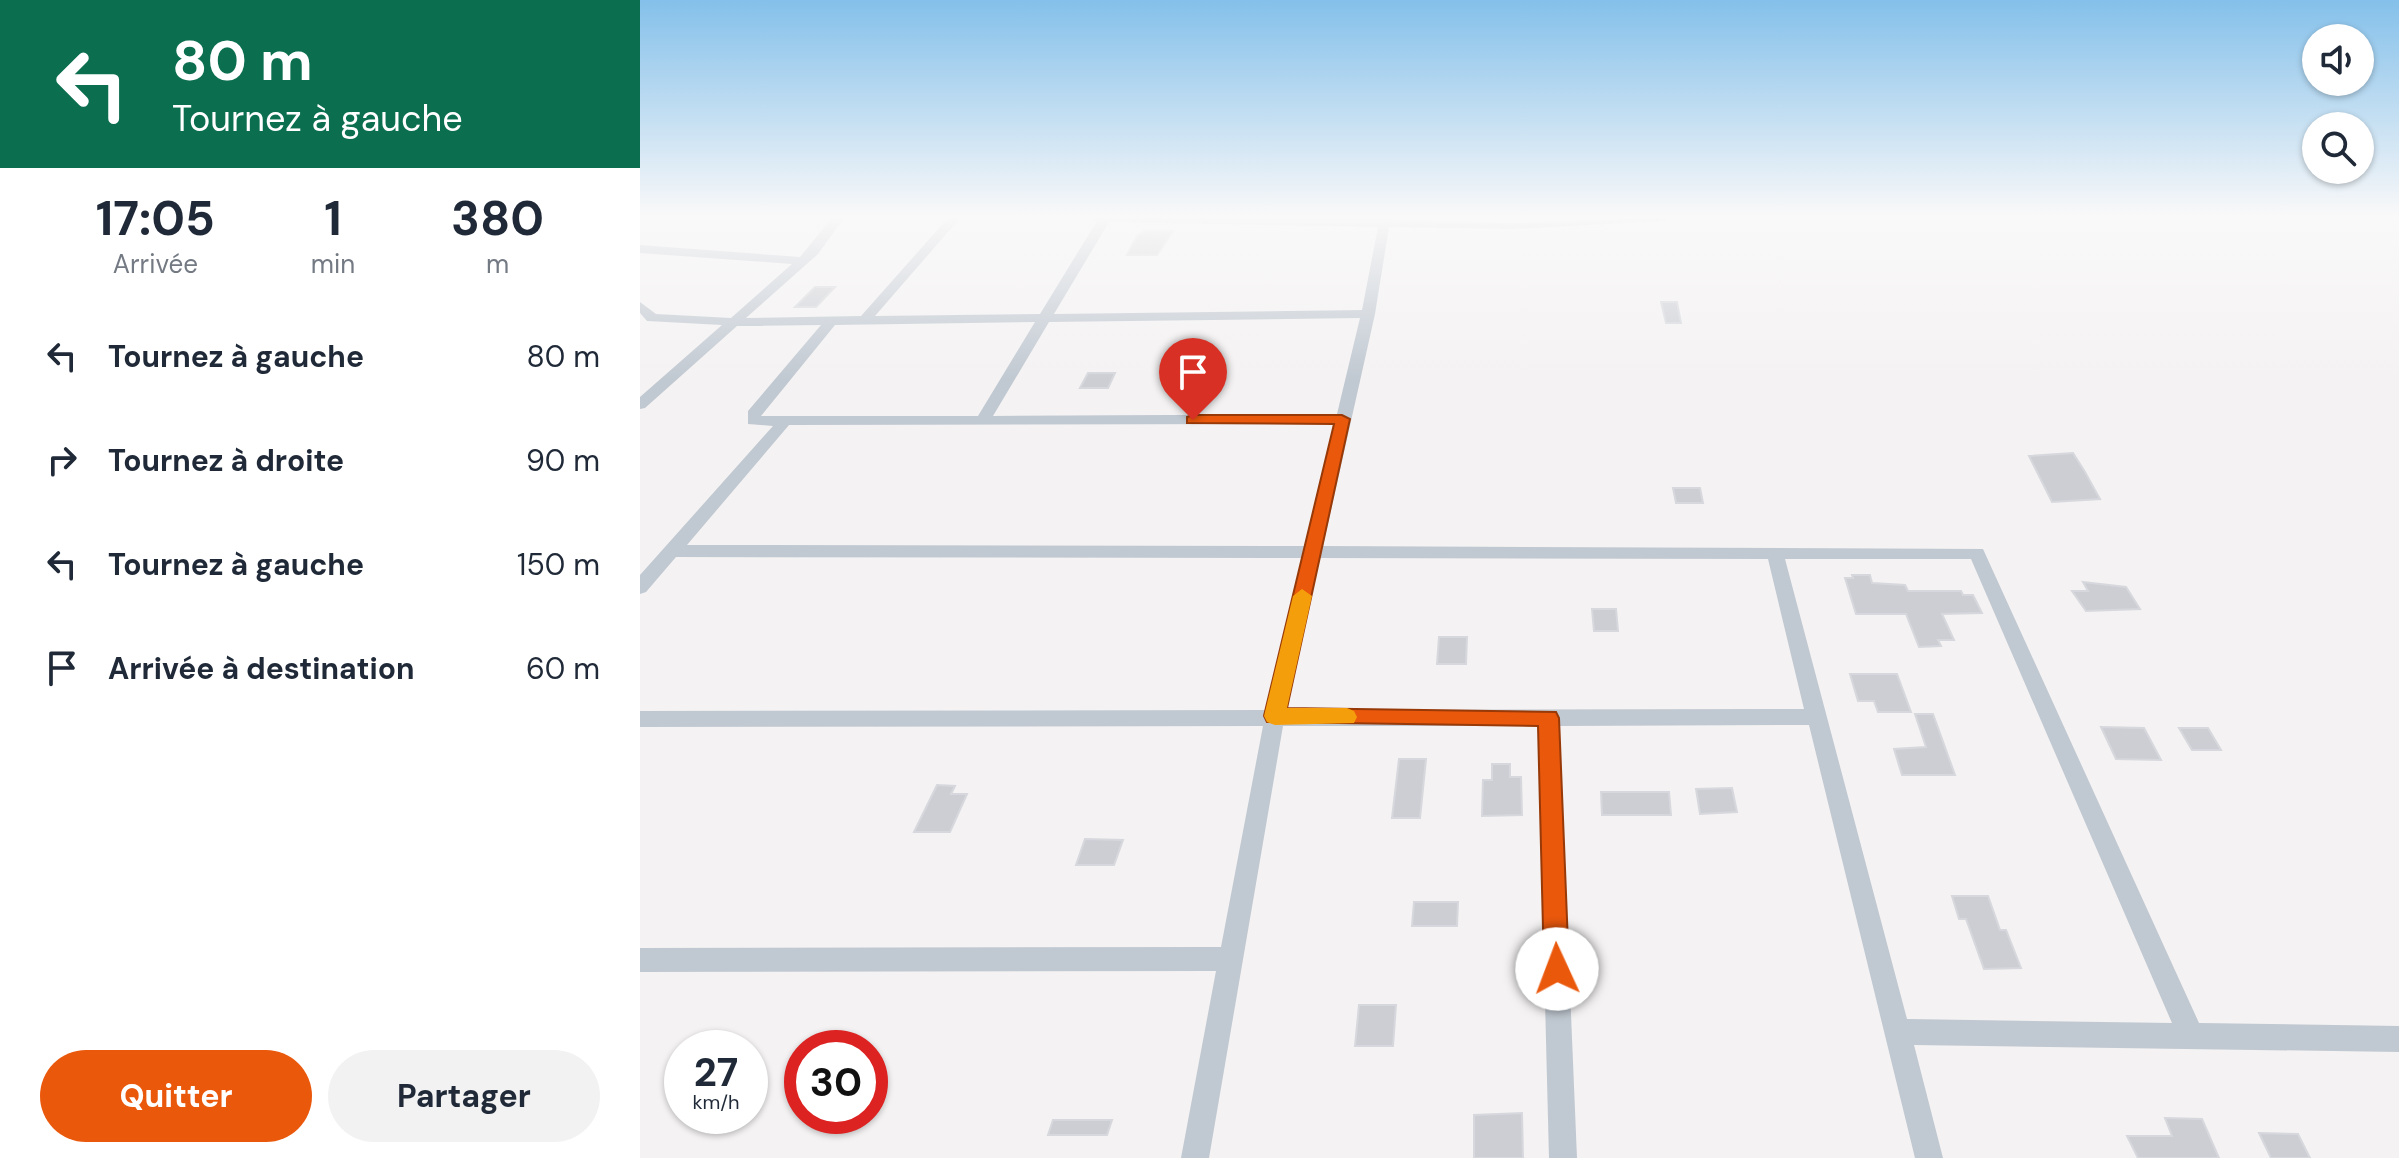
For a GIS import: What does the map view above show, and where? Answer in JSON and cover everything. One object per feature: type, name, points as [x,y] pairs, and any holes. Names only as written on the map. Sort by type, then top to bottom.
[{"type":"street","points":[[640,405],[790,272]]},
{"type":"street","points":[[865,320],[907,272]]},
{"type":"street","points":[[983,420],[1072,272]]},
{"type":"street","points":[[1195,1158],[1275,716],[1375,272]]},
{"type":"street","points":[[640,306],[652,318],[735,322],[1368,314]]},
{"type":"street","points":[[831,321],[755,411],[753,421],[1342,419]]},
{"type":"street","points":[[640,587],[784,422]]},
{"type":"street","points":[[671,551],[1977,553],[2191,1036]]},
{"type":"street","points":[[1775,553],[1929,1158]]},
{"type":"street","points":[[640,719],[1816,717]]},
{"type":"street","points":[[1548,718],[1563,1158]]},
{"type":"street","points":[[640,960],[1231,959]]},
{"type":"street","points":[[1897,1032],[2399,1039]]},
{"type":"building","points":[[815,287],[835,287],[816,307],[795,307]]},
{"type":"building","points":[[1661,302],[1677,302],[1681,323],[1666,323]]},
{"type":"building","points":[[1088,373],[1115,373],[1108,388],[1080,388]]},
{"type":"building","points":[[2073,453],[2100,499],[2052,502],[2029,456]]},
{"type":"building","points":[[1673,488],[1700,488],[1703,503],[1676,503]]},
{"type":"building","points":[[1852,575],[1870,575],[1872,583],[1905,585],[1908,591],[1961,591],[1963,595],[1973,595],[1982,613],[1942,614],[1954,640],[1938,640],[1941,646],[1919,647],[1906,614],[1856,614],[1845,578],[1853,578]]},
{"type":"building","points":[[2083,582],[2126,587],[2140,609],[2086,611],[2072,591],[2088,591]]},
{"type":"building","points":[[1592,609],[1616,609],[1618,631],[1594,631]]},
{"type":"building","points":[[1439,637],[1467,637],[1466,664],[1437,664]]},
{"type":"building","points":[[1850,674],[1897,674],[1911,712],[1878,712],[1874,701],[1858,701]]},
{"type":"building","points":[[1915,714],[1933,714],[1955,775],[1902,775],[1894,749],[1926,747]]},
{"type":"building","points":[[2101,727],[2144,728],[2161,760],[2116,759]]},
{"type":"building","points":[[2179,728],[2208,728],[2221,750],[2192,750]]},
{"type":"building","points":[[1399,759],[1426,759],[1420,818],[1392,818]]},
{"type":"building","points":[[1492,764],[1510,764],[1510,777],[1521,777],[1522,815],[1482,816],[1483,780],[1492,780]]},
{"type":"building","points":[[937,785],[955,786],[951,794],[967,794],[950,832],[914,832]]},
{"type":"building","points":[[1732,788],[1737,812],[1700,814],[1696,789]]},
{"type":"building","points":[[1601,792],[1669,792],[1671,815],[1602,815]]},
{"type":"building","points":[[1085,839],[1123,840],[1114,865],[1076,865]]},
{"type":"building","points":[[1952,896],[1988,896],[2000,930],[2006,930],[2021,968],[1984,969],[1966,919],[1959,919]]},
{"type":"building","points":[[1414,902],[1458,902],[1457,926],[1412,926]]},
{"type":"building","points":[[1359,1005],[1396,1005],[1393,1046],[1355,1046]]},
{"type":"building","points":[[1522,1113],[1523,1158],[1474,1158],[1474,1115]]},
{"type":"building","points":[[2165,1118],[2202,1119],[2219,1158],[2138,1158],[2127,1136],[2172,1136]]},
{"type":"building","points":[[1053,1120],[1112,1120],[1107,1135],[1048,1135]]},
{"type":"building","points":[[2259,1133],[2298,1134],[2310,1158],[2271,1158]]},
{"type":"slow traffic","points":[[1302,596],[1275,716],[1347,717]]},
{"type":"route","points":[[1193,420],[1342,419],[1275,716],[1548,718],[1557,969]]}]
